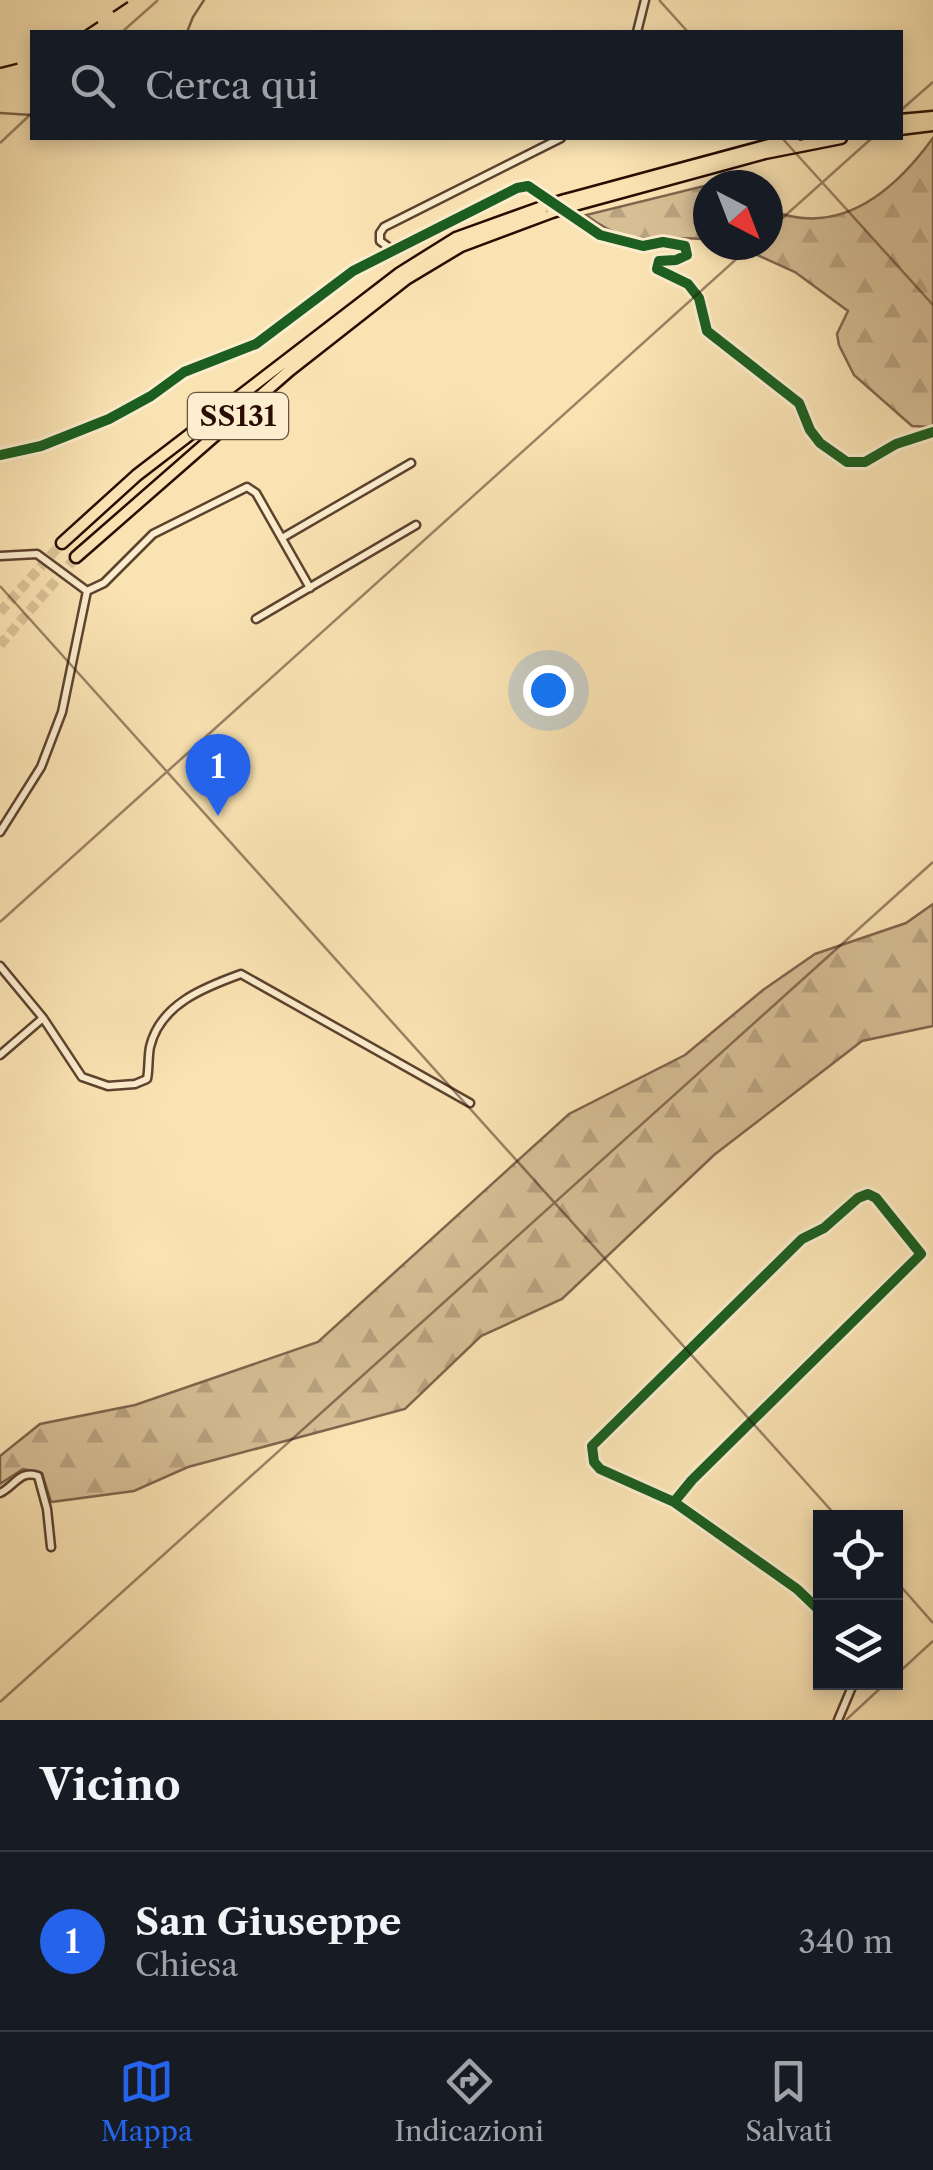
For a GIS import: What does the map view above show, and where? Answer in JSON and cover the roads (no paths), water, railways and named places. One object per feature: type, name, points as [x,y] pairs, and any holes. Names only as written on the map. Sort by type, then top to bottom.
[{"type":"highway","points":[[903,120],[933,116]]},
{"type":"highway","points":[[903,129],[933,125]]},
{"type":"highway","name":"SS131","points":[[62,543],[137,475],[366,298],[456,238],[788,140]]},
{"type":"highway","name":"SS131","points":[[568,203],[831,140]]},
{"type":"highway","name":"SS131","points":[[76,557],[290,370],[381,297],[461,246],[548,209]]},
{"type":"highway","points":[[366,298],[381,297]]},
{"type":"street","points":[[638,30],[645,0]]},
{"type":"street","points":[[393,250],[380,242],[384,227],[557,140]]},
{"type":"street","points":[[0,455],[41,446],[109,419],[184,372],[256,344],[353,270],[528,186],[600,235],[643,246],[663,242],[685,246],[686,255],[659,261],[657,269],[688,284],[699,298],[707,332],[799,403],[820,444],[847,462],[865,462],[896,444],[933,432]]},
{"type":"street","points":[[282,538],[411,463]]},
{"type":"street","points":[[87,591],[104,583],[154,534],[247,487],[256,493],[310,588]]},
{"type":"street","points":[[256,619],[416,525]]},
{"type":"street","points":[[0,556],[37,554],[87,591]]},
{"type":"street","points":[[0,832],[41,767],[62,712],[87,591]]},
{"type":"street","points":[[0,966],[82,1077],[108,1086],[147,1079],[150,1044],[175,1007],[196,990],[241,974],[470,1103]]},
{"type":"street","points":[[0,1055],[42,1018]]},
{"type":"street","points":[[674,1502],[921,1254],[876,1198],[868,1194],[858,1198],[824,1228],[802,1239],[592,1446],[594,1462],[600,1469],[674,1502],[798,1589],[813,1605]]},
{"type":"street","points":[[0,1493],[20,1477],[38,1476],[51,1547]]},
{"type":"street","points":[[838,1720],[851,1690]]},
{"type":"waterway","points":[[188,30],[204,0]]},
{"type":"waterway","points":[[0,113],[30,115]]},
{"type":"tunnel","points":[[0,612],[62,543]]},
{"type":"tunnel","points":[[0,645],[76,557]]},
{"type":"railway","points":[[86,30],[131,0]]},
{"type":"railway","points":[[0,68],[30,60]]},
{"type":"place","name":"San Giuseppe","points":[[218,816]]}]
